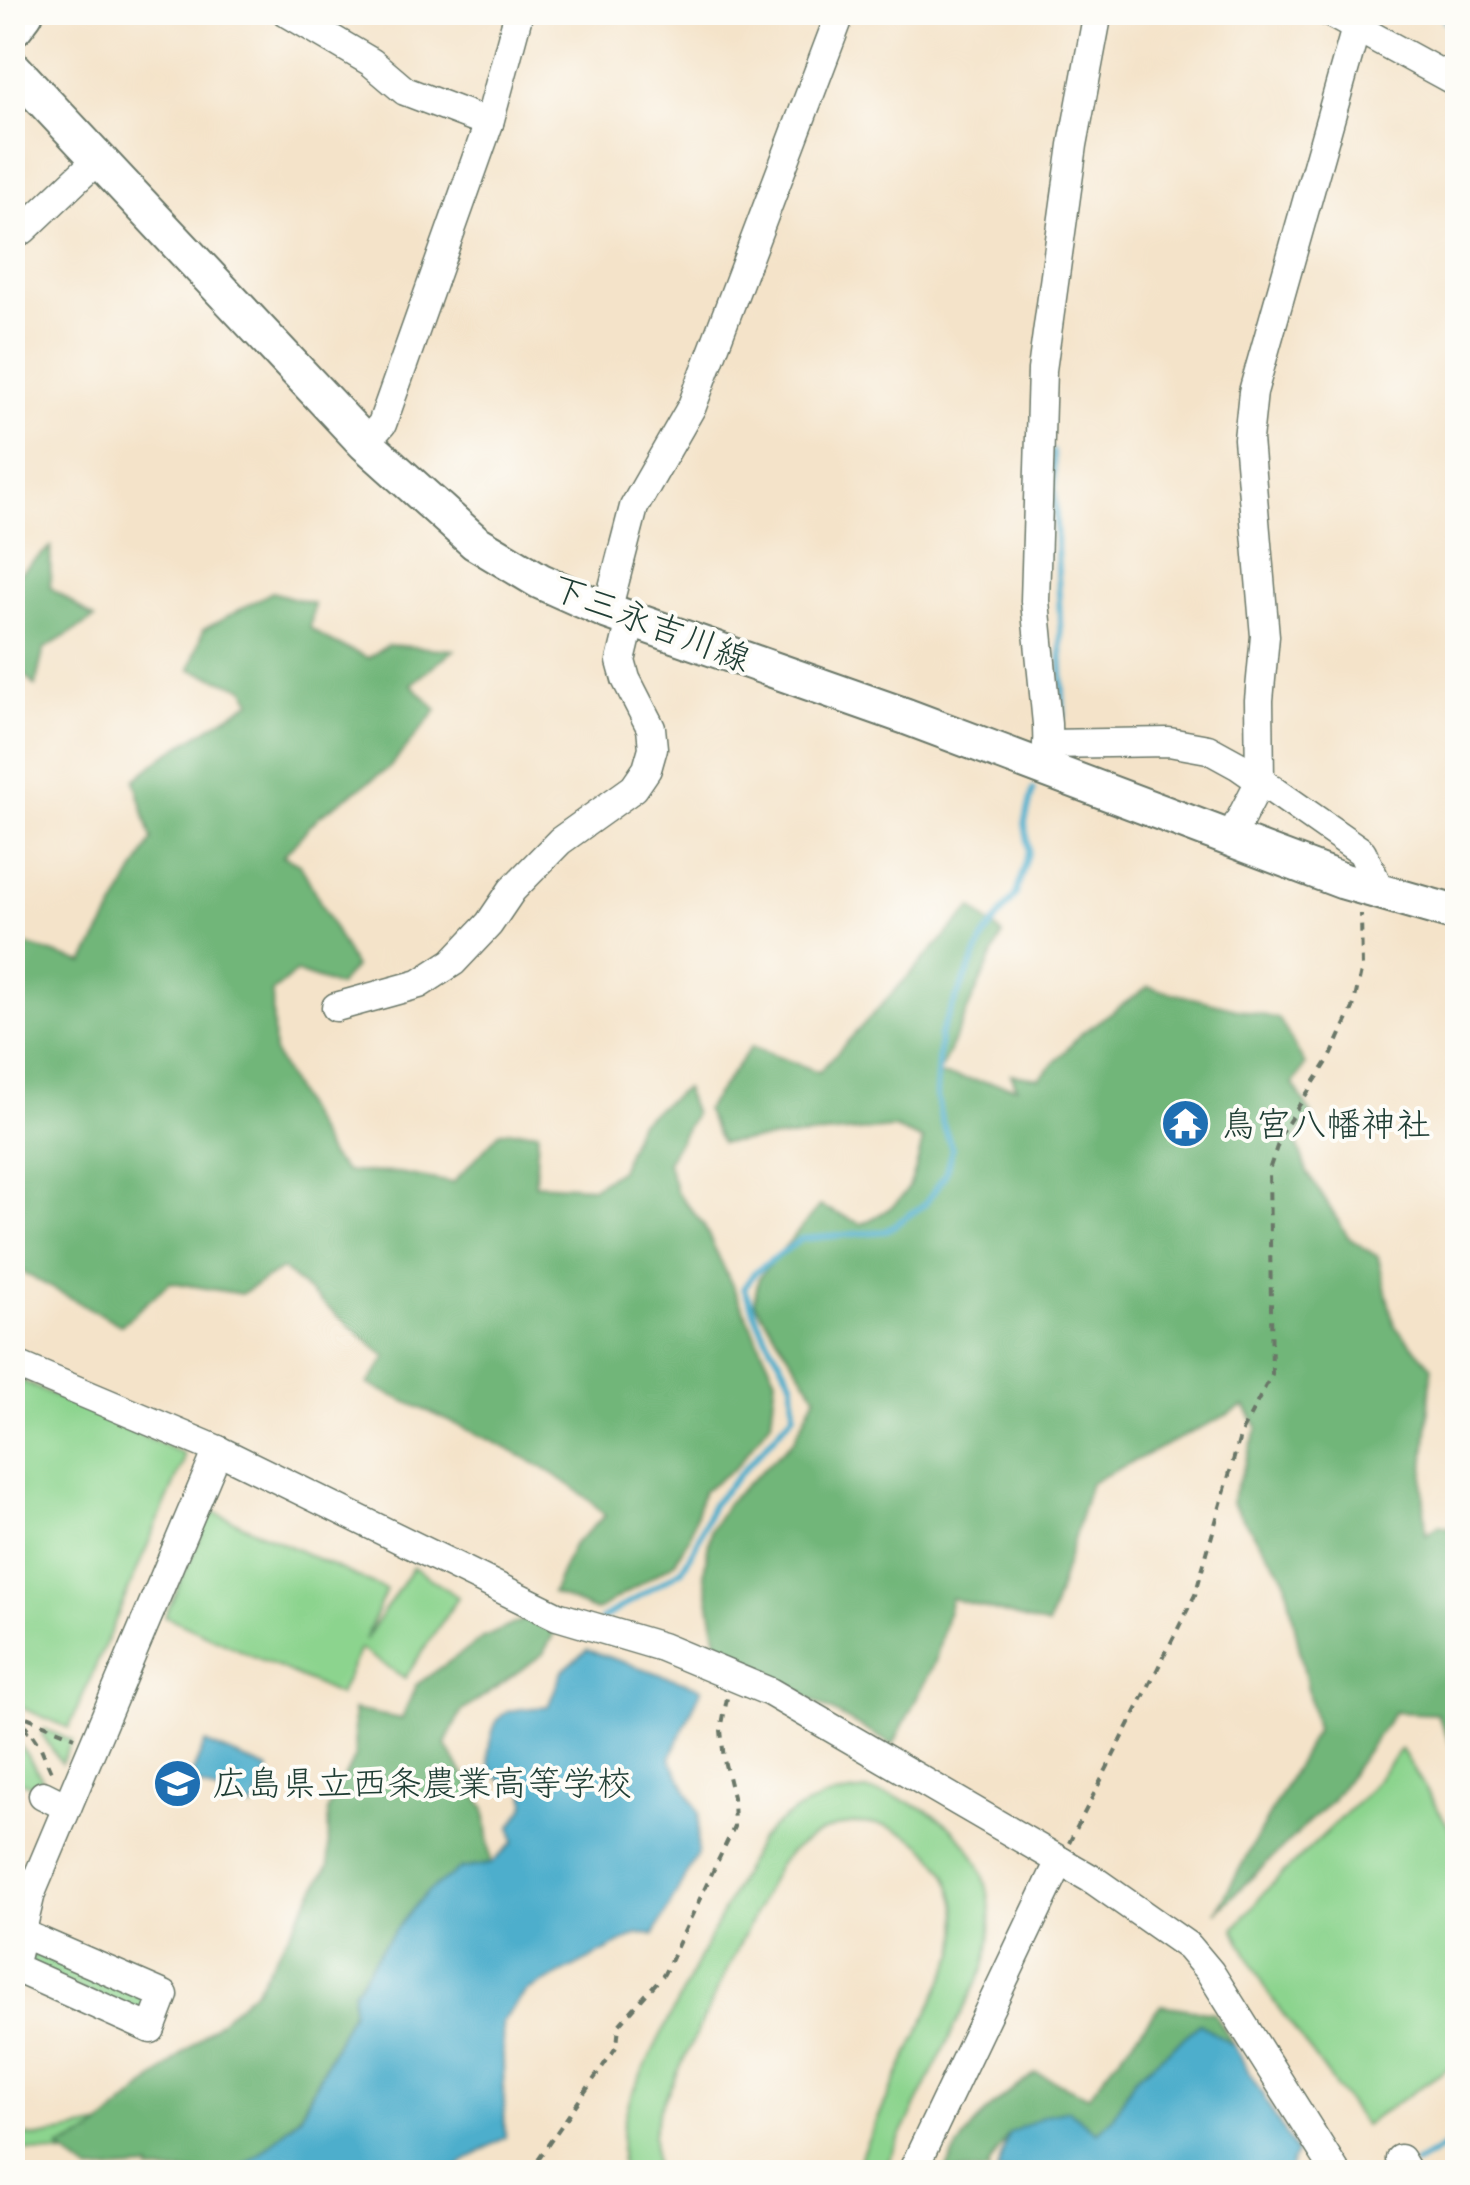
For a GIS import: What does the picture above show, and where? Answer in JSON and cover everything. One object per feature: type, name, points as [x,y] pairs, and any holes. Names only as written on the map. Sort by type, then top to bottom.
[{"type":"highway","points":[[12,25],[22,12]]},
{"type":"main road","name":"下三永吉川線","points":[[12,67],[365,443],[475,542],[540,582],[619,616],[905,716],[1048,757],[1230,839],[1370,889],[1458,914]]},
{"type":"street","points":[[286,12],[372,62],[406,91],[488,123]]},
{"type":"street","points":[[365,443],[382,424],[488,123],[519,12]]},
{"type":"street","points":[[336,1007],[419,984],[452,962],[489,924],[512,890],[560,841],[634,788],[647,769],[653,748],[651,728],[621,662],[619,616],[634,507],[692,406],[840,12]]},
{"type":"street","points":[[1098,12],[1073,145],[1042,370],[1034,601],[1048,757],[1169,742],[1208,749],[1362,852],[1370,889]]},
{"type":"street","points":[[1328,12],[1361,20],[1458,83]]},
{"type":"street","points":[[1230,839],[1260,781],[1259,700],[1265,636],[1248,438],[1253,392],[1361,20]]},
{"type":"street","points":[[12,233],[23,230],[98,159]]},
{"type":"street","points":[[12,1363],[218,1450],[556,1616],[732,1674],[770,1692],[1060,1860],[1189,1947],[1210,1972],[1336,2172]]},
{"type":"street","points":[[22,1933],[164,1995],[151,2029],[13,1967],[56,1801],[218,1450]]},
{"type":"street","points":[[912,2172],[1060,1860]]},
{"type":"path","points":[[1060,1860],[1195,1595],[1242,1433],[1272,1374],[1270,1170],[1282,1132],[1331,1056],[1353,1008],[1362,967],[1370,889]]},
{"type":"path","points":[[529,2172],[618,2046],[619,2025],[664,1974],[734,1828],[734,1797],[720,1730],[732,1674]]},
{"type":"path","points":[[14,1713],[29,1730],[56,1781],[56,1801]]},
{"type":"path","points":[[14,1713],[78,1739]]},
{"type":"path","points":[[12,1742],[29,1730]]},
{"type":"green space","points":[[51,547],[50,587],[94,619],[44,649],[35,686],[13,662],[13,578]]},
{"type":"green space","points":[[272,592],[314,604],[310,628],[368,658],[388,645],[454,650],[411,684],[437,710],[389,768],[319,816],[283,856],[300,864],[354,967],[338,986],[296,972],[272,992],[274,1053],[330,1157],[346,1172],[399,1173],[453,1183],[501,1131],[538,1131],[535,1184],[593,1187],[620,1170],[638,1123],[684,1088],[694,1114],[667,1162],[676,1191],[703,1224],[776,1378],[771,1421],[736,1467],[703,1491],[689,1538],[674,1563],[596,1611],[552,1593],[573,1545],[605,1516],[559,1478],[528,1460],[368,1384],[387,1357],[282,1269],[241,1294],[170,1282],[121,1325],[13,1267],[13,941],[84,963],[152,840],[135,780],[164,756],[252,701],[244,688],[190,669],[203,630]]},
{"type":"green space","points":[[972,908],[1002,935],[938,1075],[1017,1087],[1011,1074],[1040,1078],[1083,1032],[1148,987],[1279,1019],[1305,1065],[1293,1084],[1313,1117],[1295,1137],[1307,1172],[1349,1238],[1378,1257],[1394,1325],[1432,1367],[1423,1486],[1426,1534],[1440,1525],[1457,1530],[1457,1758],[1437,1714],[1394,1712],[1332,1800],[1216,1912],[1316,1730],[1285,1577],[1231,1502],[1258,1427],[1245,1406],[1090,1483],[1048,1626],[951,1598],[935,1662],[893,1745],[718,1648],[704,1572],[711,1529],[728,1502],[794,1440],[816,1395],[754,1302],[759,1277],[820,1206],[861,1224],[899,1201],[911,1182],[923,1140],[894,1128],[721,1143],[705,1110],[751,1047],[819,1072]]},
{"type":"green space","points":[[13,1377],[184,1454],[69,1728],[13,1704]]},
{"type":"green space","points":[[212,1511],[386,1590],[365,1640],[413,1567],[458,1597],[405,1678],[360,1649],[339,1695],[165,1616]]},
{"type":"green space","points":[[527,1618],[556,1629],[543,1654],[461,1712],[445,1744],[485,1809],[491,1864],[460,1869],[353,1991],[352,2011],[299,2116],[258,2156],[233,2172],[150,2172],[150,2168],[89,2172],[59,2149],[92,2134],[256,1989],[329,1865],[328,1810],[355,1756],[353,1710],[402,1719],[416,1685],[483,1638]]},
{"type":"green space","points":[[44,1729],[72,1741],[61,1763],[42,1734]]},
{"type":"green space","points":[[20,1745],[42,1778],[34,1787],[13,1778],[12,1746]]},
{"type":"green space","points":[[1401,1749],[1457,1840],[1457,2062],[1364,2125],[1270,1996],[1234,1929],[1269,1887],[1361,1799]]},
{"type":"green space","points":[[867,1791],[901,1799],[953,1829],[983,1875],[989,1903],[990,1934],[984,1968],[883,2172],[853,2172],[956,1953],[958,1913],[948,1879],[929,1852],[904,1833],[874,1824],[842,1826],[809,1839],[778,1865],[659,2111],[653,2134],[655,2172],[623,2172],[622,2132],[632,2093],[759,1840],[783,1819],[808,1805],[836,1795]]},
{"type":"green space","points":[[34,1952],[150,1998],[146,2018],[28,1968]]},
{"type":"green space","points":[[1161,2005],[1214,2013],[1234,2046],[1200,2024],[1135,2078],[1112,2118],[1096,2133],[1008,2134],[989,2172],[945,2172],[963,2140],[983,2116],[1036,2073],[1088,2096]]},
{"type":"green space","points":[[103,2125],[60,2148],[68,2155],[13,2149],[13,2134],[38,2137]]},
{"type":"water","points":[[587,1650],[702,1688],[670,1758],[699,1813],[697,1854],[654,1935],[638,1934],[526,1992],[502,2022],[505,2137],[453,2172],[233,2172],[258,2156],[300,2116],[352,2011],[353,1991],[384,1944],[426,1893],[460,1869],[491,1864],[514,1842],[511,1826],[526,1805],[525,1791],[504,1782],[492,1770],[489,1754],[495,1725],[507,1712],[548,1707],[562,1671]]},
{"type":"water","points":[[205,1743],[269,1770],[253,1808],[189,1781]]},
{"type":"water","points":[[1200,2024],[1234,2046],[1296,2153],[1288,2172],[997,2172],[1008,2134],[1045,2115],[1069,2110],[1097,2133],[1112,2118],[1135,2078]]},
{"type":"waterway","points":[[1053,452],[1064,716]]},
{"type":"waterway","points":[[602,1619],[682,1570],[712,1505],[794,1414],[793,1382],[761,1328],[744,1288],[754,1273],[801,1239],[886,1231],[925,1204],[945,1175],[952,1149],[936,1092],[940,1034],[985,936],[1016,894],[1029,850],[1025,823],[1033,790]]},
{"type":"waterway","points":[[1415,2164],[1458,2139]]},
{"type":"place","name":"鳥宮八幡神社","points":[[1186,1124]]},
{"type":"place","name":"広島県立西条農業高等学校","points":[[177,1783]]}]
